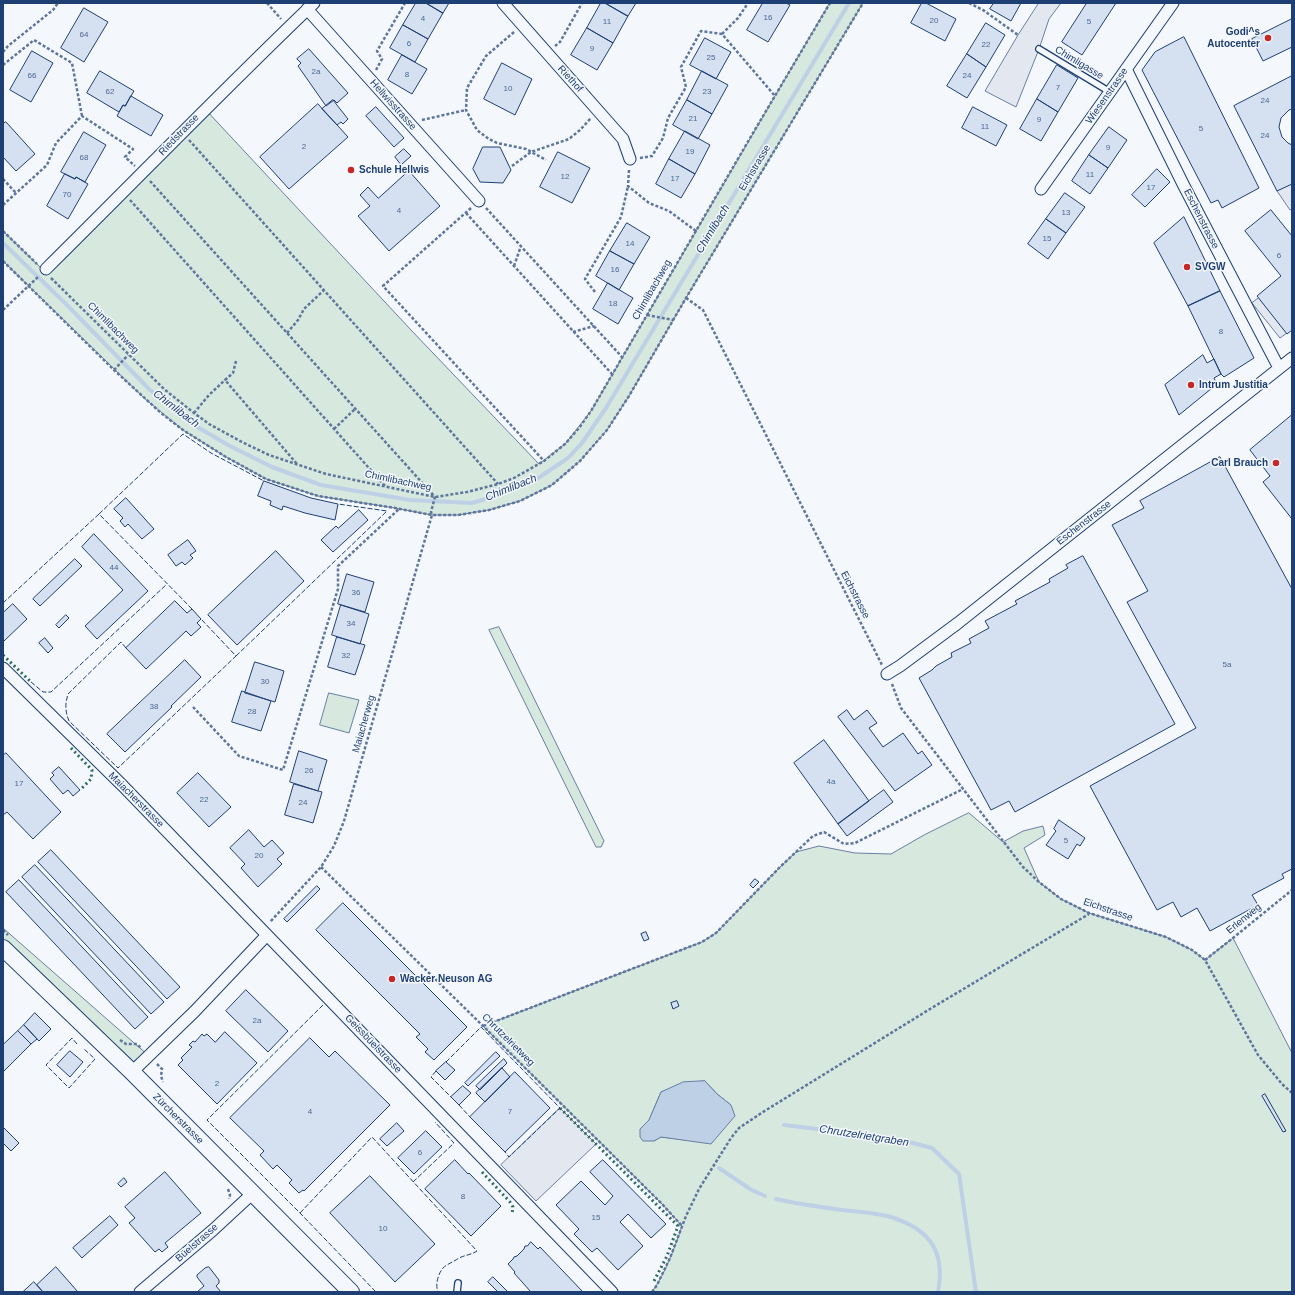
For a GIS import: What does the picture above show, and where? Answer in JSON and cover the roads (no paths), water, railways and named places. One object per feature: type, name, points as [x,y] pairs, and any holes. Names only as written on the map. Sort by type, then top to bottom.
[{"type":"main road","name":"Zürcherstrasse","points":[[3,948],[132,1072],[351,1292]]},
{"type":"street","name":"Riethof","points":[[503,3],[623,139],[630,159]]},
{"type":"street","name":"Wiesenstrasse","points":[[1041,189],[1173,3]]},
{"type":"street","name":"Riedstrasse","points":[[44,272],[182,132],[310,6]]},
{"type":"street","name":"Hellwisstrasse","points":[[310,6],[370,79],[479,201]]},
{"type":"street","name":"Eschenstrasse","points":[[1126,69],[1184,186],[1278,368]]},
{"type":"street","name":"Eschenstrasse","points":[[887,674],[958,623],[1292,358]]},
{"type":"street","name":"Maiacherstrasse","points":[[3,668],[123,786],[267,935]]},
{"type":"street","points":[[132,1072],[195,1011],[267,935]]},
{"type":"street","name":"Geissbüelstrasse","points":[[267,935],[612,1292]]},
{"type":"street","name":"Büelstrasse","points":[[140,1292],[213,1230],[253,1193]]},
{"type":"lane","name":"Chimligasse","points":[[1039,49],[1110,92]]},
{"type":"lane","points":[[457,1292],[458,1283]]},
{"type":"water","points":[[705,1081],[717,1094],[731,1105],[735,1116],[711,1144],[661,1137],[654,1141],[643,1141],[640,1137],[640,1129],[649,1120],[661,1092],[683,1082]]},
{"type":"waterway","name":"Chimlibach","points":[[3,243],[66,304],[149,389],[189,422],[228,445],[272,467],[321,485],[410,500],[472,503],[499,495],[534,481],[568,458],[582,443],[606,408],[849,3]]},
{"type":"waterway","name":"Chrutzelrietgraben","points":[[784,1125],[884,1137],[932,1148],[959,1174],[976,1292]]},
{"type":"waterway","points":[[719,1168],[750,1189],[765,1196]]},
{"type":"waterway","points":[[776,1199],[817,1207],[885,1215],[916,1228],[925,1235],[937,1253],[940,1277],[938,1292]]},
{"type":"place","name":"Godi^s Autocenter","points":[[1268,38]]},
{"type":"place","name":"Schule Hellwis","points":[[351,170]]},
{"type":"place","name":"SVGW","points":[[1187,267]]},
{"type":"place","name":"Intrum Justitia","points":[[1191,385]]},
{"type":"place","name":"Carl Brauch","points":[[1276,463]]},
{"type":"place","name":"Wacker Neuson AG","points":[[392,979]]}]
